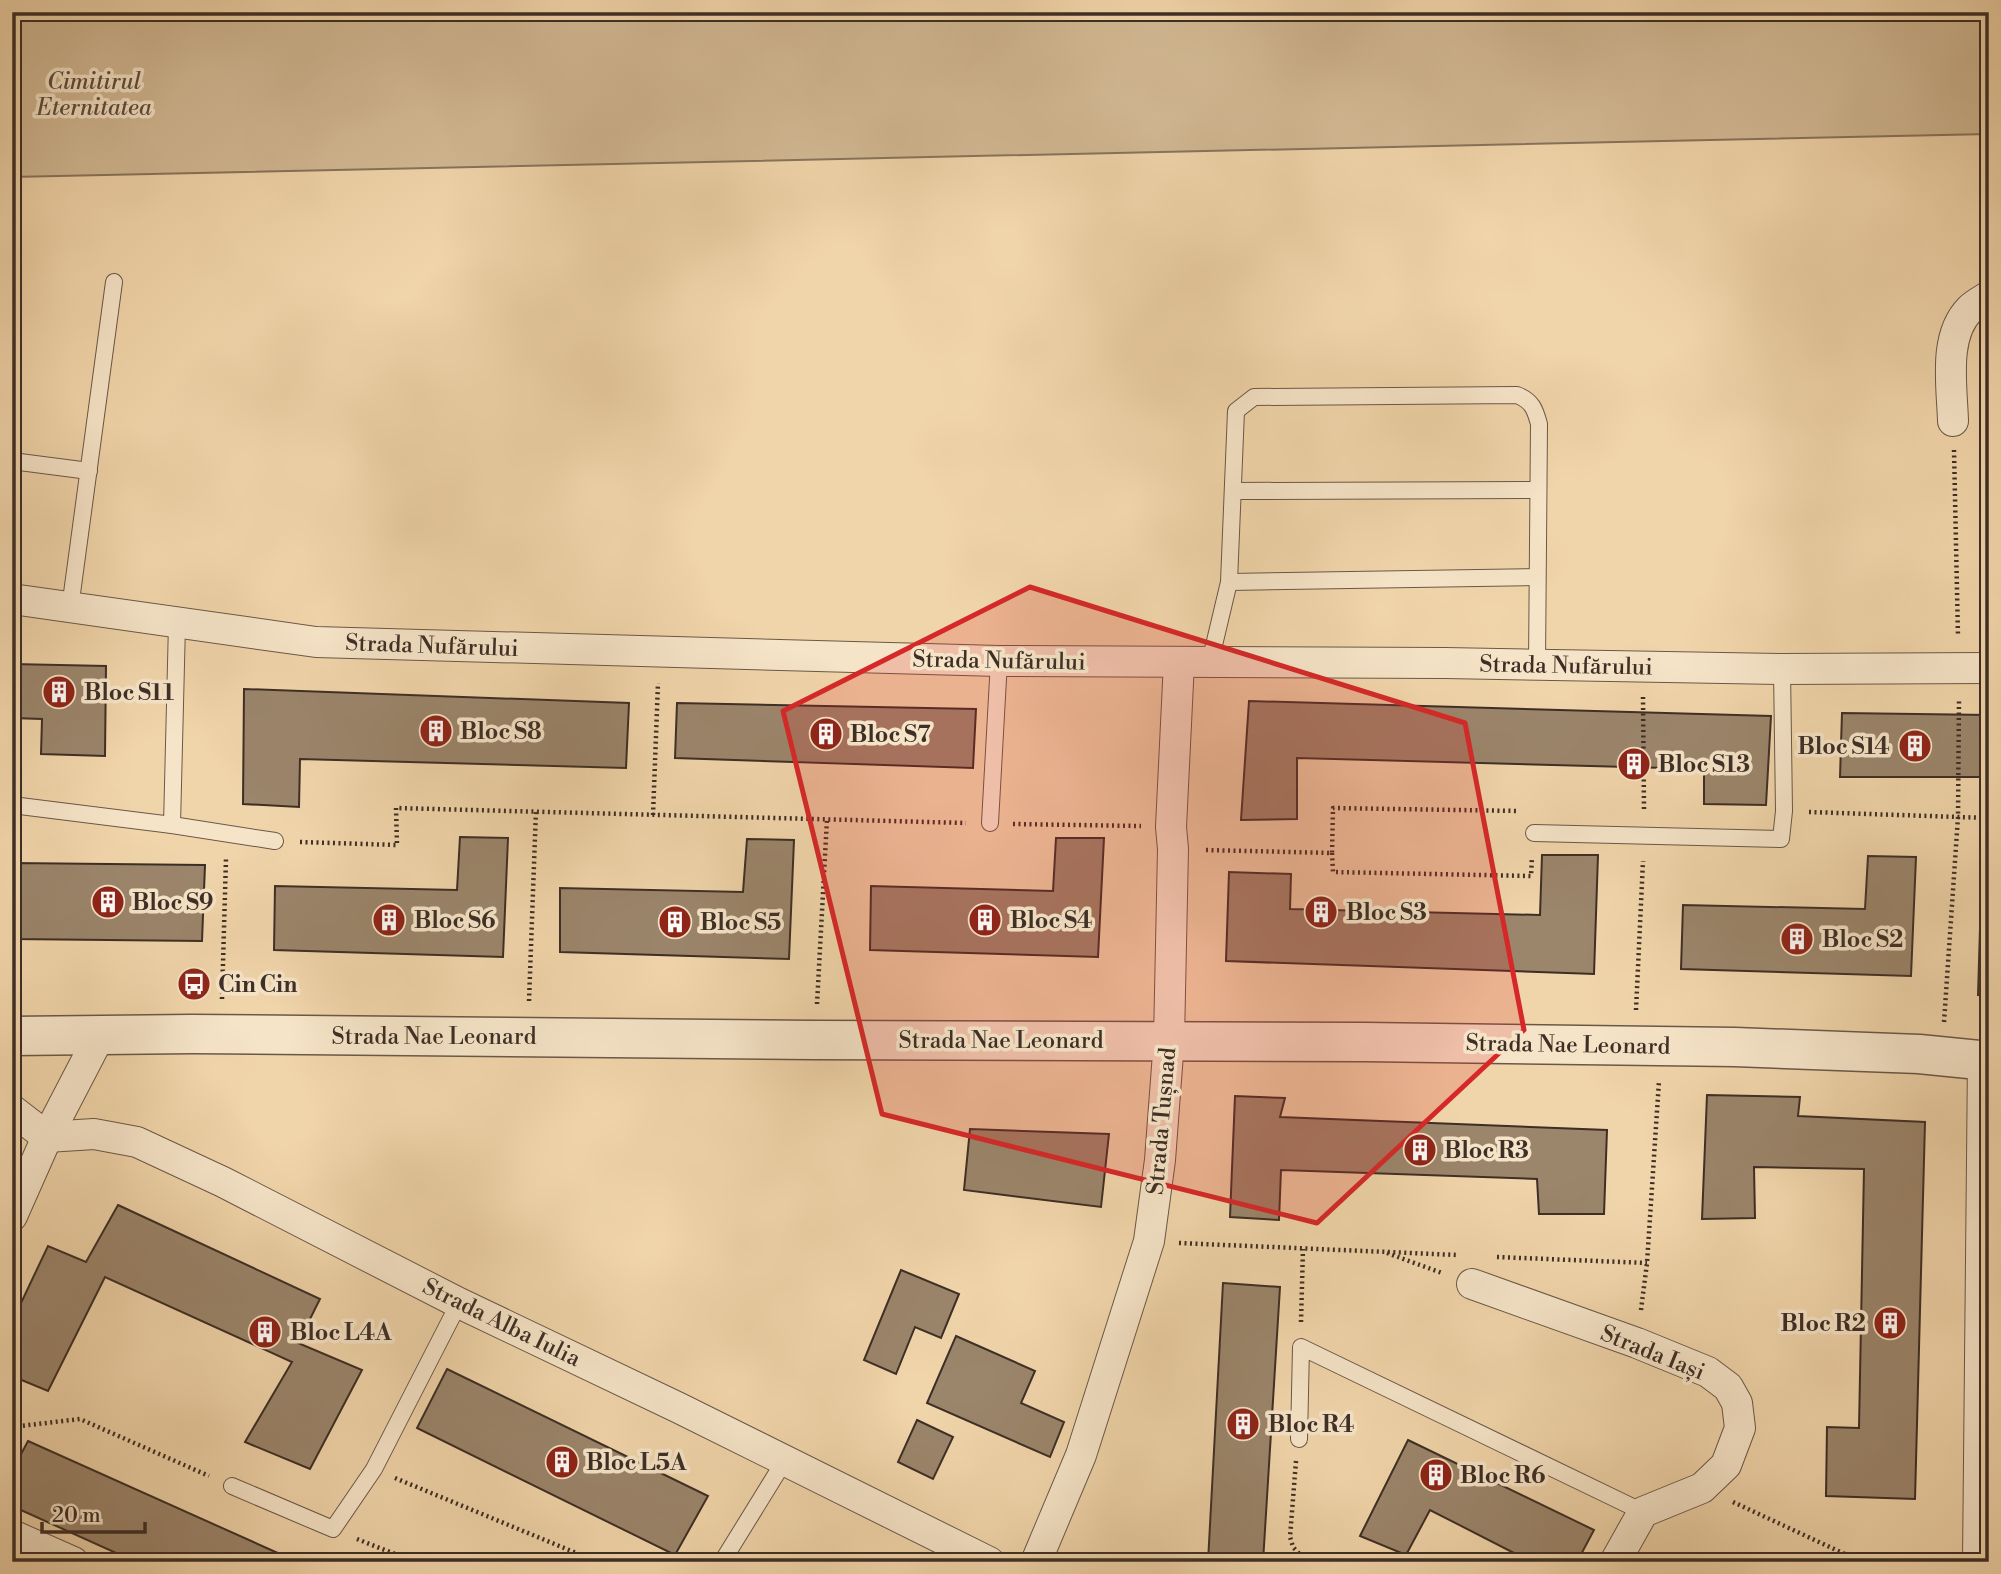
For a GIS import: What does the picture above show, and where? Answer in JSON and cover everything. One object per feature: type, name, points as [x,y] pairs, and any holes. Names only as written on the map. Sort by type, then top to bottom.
[{"type":"street","points":[[1953,421],[1952,355],[1956,330],[1970,309],[1989,296]]},
{"type":"street","name":"Strada Nufărului","points":[[12,599],[316,642],[999,662],[1537,664],[1782,669],[1989,668]]},
{"type":"street","name":"Strada Tușnad","points":[[1036,1562],[1082,1455],[1149,1241],[1160,1160],[1169,1040],[1172,838],[1179,662]]},
{"type":"street","points":[[12,1216],[47,1138],[100,1035]]},
{"type":"street","name":"Strada Nae Leonard","points":[[12,1036],[1169,1040],[1661,1045],[1941,1055],[1986,1060]]},
{"type":"street","points":[[1978,1562],[1986,1060]]},
{"type":"street","points":[[12,1110],[47,1138]]},
{"type":"street","name":"Strada Alba Iulia","points":[[47,1138],[94,1134],[137,1142],[223,1182],[459,1303],[989,1562]]},
{"type":"street","name":"Strada Iași","points":[[1472,1284],[1637,1343],[1708,1372],[1728,1387],[1737,1404],[1740,1428],[1726,1465],[1702,1488],[1643,1512]]},
{"type":"street","points":[[1615,1562],[1643,1512]]},
{"type":"street","points":[[12,1535],[73,1562]]},
{"type":"lane","points":[[71,608],[114,282]]},
{"type":"lane","points":[[1210,662],[1229,582],[1236,411],[1241,406],[1254,397],[1517,395],[1527,399],[1535,409],[1539,424],[1537,664]]},
{"type":"lane","points":[[12,461],[89,471]]},
{"type":"lane","points":[[1234,491],[1538,490]]},
{"type":"lane","points":[[1229,582],[1537,577]]},
{"type":"lane","points":[[172,825],[177,624]]},
{"type":"lane","points":[[990,823],[999,662]]},
{"type":"lane","points":[[1534,833],[1781,839],[1784,811],[1782,669]]},
{"type":"lane","points":[[12,805],[275,841]]},
{"type":"lane","points":[[232,1486],[333,1529],[374,1469],[459,1303]]},
{"type":"lane","points":[[1299,1439],[1301,1347],[1643,1512]]},
{"type":"lane","points":[[722,1562],[785,1460]]},
{"type":"path","points":[[1941,1055],[1958,817],[1959,668],[1953,421]]},
{"type":"path","points":[[653,815],[659,653]]},
{"type":"path","points":[[275,841],[397,845],[396,808],[990,823],[1332,853]]},
{"type":"path","points":[[1333,808],[1535,811],[1531,876],[1333,872],[1332,853],[1333,808]]},
{"type":"path","points":[[528,1037],[536,810]]},
{"type":"path","points":[[1784,811],[1989,818]]},
{"type":"path","points":[[815,1040],[827,819]]},
{"type":"path","points":[[221,1035],[226,835]]},
{"type":"path","points":[[1637,1343],[1647,1263],[1661,1045]]},
{"type":"path","points":[[1149,1241],[1466,1255]]},
{"type":"path","points":[[1301,1347],[1303,1249]]},
{"type":"path","points":[[1383,1252],[1472,1284]]},
{"type":"path","points":[[1494,1256],[1647,1263]]},
{"type":"path","points":[[12,1427],[80,1419],[232,1486]]},
{"type":"path","points":[[1299,1439],[1290,1537],[1293,1547],[1307,1562]]},
{"type":"path","points":[[374,1469],[598,1562]]},
{"type":"path","points":[[1702,1488],[1862,1562]]},
{"type":"path","points":[[333,1529],[415,1562]]},
{"type":"highlighted area","points":[[1030,587],[1465,723],[1524,1030],[1317,1223],[882,1114],[783,711]]},
{"type":"green space","name":"Cimitirul Eternitatea","points":[[12,12],[1989,12],[1989,134],[12,177]]},
{"type":"building","name":"Bloc S11","points":[[12,664],[106,666],[105,756],[41,754],[42,719],[12,718]]},
{"type":"building","name":"Bloc S8","points":[[244,689],[629,703],[626,768],[300,759],[299,807],[243,804]]},
{"type":"building","name":"Bloc S13","points":[[1249,701],[1771,716],[1766,805],[1704,804],[1704,769],[1297,758],[1297,819],[1241,820]]},
{"type":"building","name":"Bloc S7","points":[[677,703],[976,709],[973,768],[675,758]]},
{"type":"building","name":"Bloc S14","points":[[1842,713],[1989,715],[1989,777],[1840,777]]},
{"type":"building","name":"Bloc S6","points":[[460,837],[508,838],[503,957],[274,950],[275,886],[457,890]]},
{"type":"building","name":"Bloc S4","points":[[1056,838],[1104,838],[1098,957],[870,950],[871,886],[1053,891]]},
{"type":"building","name":"Bloc S5","points":[[747,839],[794,840],[789,959],[560,952],[560,888],[743,892]]},
{"type":"building","name":"Bloc S3","points":[[1542,855],[1598,855],[1594,974],[1226,961],[1229,872],[1291,874],[1290,909],[1540,915]]},
{"type":"building","name":"Bloc S2","points":[[1868,856],[1916,857],[1911,976],[1681,969],[1683,905],[1865,909]]},
{"type":"building","name":"Bloc S9","points":[[12,863],[205,865],[202,941],[12,939]]},
{"type":"building","points":[[1980,928],[1989,928],[1989,996],[1978,995]]},
{"type":"building","name":"Bloc R2","points":[[1707,1095],[1800,1097],[1798,1116],[1925,1122],[1915,1499],[1826,1496],[1827,1427],[1859,1428],[1864,1169],[1754,1167],[1755,1218],[1702,1219]]},
{"type":"building","name":"Bloc R3","points":[[1235,1096],[1285,1098],[1280,1117],[1607,1130],[1604,1214],[1539,1214],[1537,1179],[1281,1170],[1279,1220],[1230,1217]]},
{"type":"building","points":[[970,1129],[1109,1134],[1101,1207],[964,1190]]},
{"type":"building","name":"Bloc L4A","points":[[118,1205],[320,1299],[298,1343],[362,1370],[310,1469],[245,1442],[292,1362],[105,1277],[48,1391],[12,1376],[12,1322],[48,1246],[86,1262]]},
{"type":"building","points":[[901,1270],[959,1294],[941,1338],[915,1327],[896,1374],[864,1360]]},
{"type":"building","name":"Bloc R4","points":[[1223,1283],[1280,1287],[1263,1562],[1208,1562]]},
{"type":"building","points":[[956,1336],[1035,1371],[1021,1403],[1064,1422],[1050,1457],[927,1403]]},
{"type":"building","name":"Bloc L5A","points":[[447,1369],[708,1496],[675,1555],[417,1428]]},
{"type":"building","points":[[917,1420],[953,1437],[933,1479],[898,1462]]},
{"type":"building","name":"Bloc R6","points":[[1408,1440],[1594,1530],[1577,1562],[1512,1562],[1516,1554],[1430,1510],[1406,1555],[1360,1536]]},
{"type":"building","points":[[28,1441],[298,1562],[136,1562],[12,1506],[12,1471]]},
{"type":"building","points":[[12,1552],[33,1562],[12,1562]]},
{"type":"place","name":"Bloc S11","points":[[59,692]]},
{"type":"place","name":"Bloc S8","points":[[436,731]]},
{"type":"place","name":"Bloc S7","points":[[826,734]]},
{"type":"place","name":"Bloc S14","points":[[1915,746]]},
{"type":"place","name":"Bloc S13","points":[[1634,764]]},
{"type":"place","name":"Bloc S9","points":[[108,902]]},
{"type":"place","name":"Bloc S3","points":[[1321,912]]},
{"type":"place","name":"Bloc S6","points":[[389,920]]},
{"type":"place","name":"Bloc S4","points":[[985,920]]},
{"type":"place","name":"Bloc S5","points":[[675,922]]},
{"type":"place","name":"Bloc S2","points":[[1797,939]]},
{"type":"place","name":"Cin Cin","points":[[194,984]]},
{"type":"place","name":"Bloc R3","points":[[1420,1150]]},
{"type":"place","name":"Bloc R2","points":[[1890,1323]]},
{"type":"place","name":"Bloc L4A","points":[[265,1332]]},
{"type":"place","name":"Bloc R4","points":[[1243,1424]]},
{"type":"place","name":"Bloc L5A","points":[[562,1462]]},
{"type":"place","name":"Bloc R6","points":[[1436,1475]]}]
